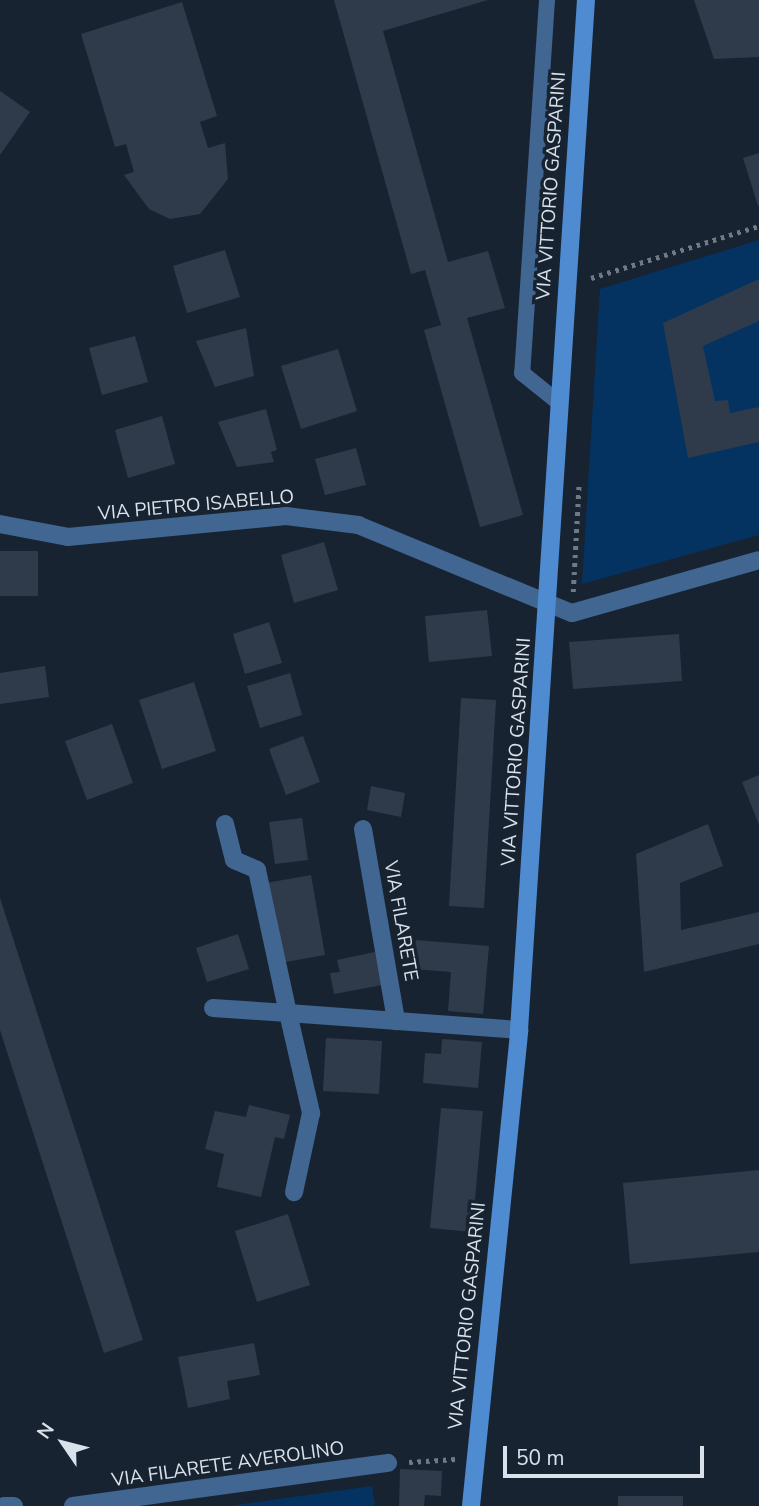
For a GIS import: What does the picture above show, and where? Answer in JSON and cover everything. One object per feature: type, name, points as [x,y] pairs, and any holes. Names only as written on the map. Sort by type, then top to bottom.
[{"type":"street","name":"VIA VITTORIO GASPARINI","points":[[471,1506],[519,1030],[586,0]]},
{"type":"street","name":"VIA PIETRO ISABELLO","points":[[0,524],[68,537],[286,516],[358,525],[547,607],[572,613],[759,560]]},
{"type":"street","points":[[225,824],[234,860],[257,870],[311,1113],[294,1192]]},
{"type":"street","name":"VIA FILARETE","points":[[363,829],[396,1021]]},
{"type":"street","points":[[213,1007],[519,1030]]},
{"type":"street","name":"VIA FILARETE AVEROLINO","points":[[73,1506],[388,1463]]},
{"type":"street","points":[[4,1506],[14,1506]]},
{"type":"lane","points":[[547,0],[522,373],[558,402]]},
{"type":"path","points":[[591,278],[759,226]]},
{"type":"path","points":[[388,1463],[474,1458]]},
{"type":"shaded area","points":[[759,240],[759,535],[582,584],[600,289]]},
{"type":"shaded area","points":[[372,1486],[375,1506],[228,1506]]},
{"type":"building","points":[[334,0],[488,0],[383,31],[448,262],[488,251],[505,308],[467,318],[523,515],[480,527],[424,330],[441,325],[425,270],[411,274]]},
{"type":"building","points":[[694,0],[759,0],[759,57],[714,59]]},
{"type":"building","points":[[182,2],[217,116],[200,122],[208,148],[225,143],[228,179],[200,214],[170,219],[149,209],[124,175],[134,172],[126,144],[115,147],[81,34]]},
{"type":"building","points":[[0,91],[30,112],[0,155]]},
{"type":"building","points":[[759,153],[759,206],[758,206],[743,158]]},
{"type":"building","points":[[225,250],[240,297],[187,313],[173,266]]},
{"type":"building","points":[[759,279],[759,321],[703,346],[715,401],[728,400],[730,413],[759,407],[759,442],[688,458],[663,323]]},
{"type":"building","points":[[246,328],[254,376],[215,387],[196,341]]},
{"type":"building","points":[[135,336],[148,382],[102,395],[89,348]]},
{"type":"building","points":[[338,349],[357,411],[301,429],[281,366]]},
{"type":"building","points":[[266,409],[277,450],[271,452],[274,462],[237,467],[218,422]]},
{"type":"building","points":[[162,416],[175,464],[128,478],[115,430]]},
{"type":"building","points":[[356,448],[366,485],[325,495],[315,459]]},
{"type":"building","points":[[324,542],[338,590],[294,603],[281,555]]},
{"type":"building","points":[[0,551],[38,551],[38,596],[0,596]]},
{"type":"building","points":[[487,610],[492,656],[429,662],[425,616]]},
{"type":"building","points":[[269,622],[282,663],[245,674],[233,634]]},
{"type":"building","points":[[679,634],[682,681],[573,689],[569,642]]},
{"type":"building","points":[[45,666],[49,697],[0,704],[0,673]]},
{"type":"building","points":[[290,673],[302,715],[260,728],[247,686]]},
{"type":"building","points":[[194,682],[216,751],[162,769],[139,700]]},
{"type":"building","points":[[461,698],[496,700],[484,908],[449,906]]},
{"type":"building","points":[[112,724],[133,783],[87,800],[65,741]]},
{"type":"building","points":[[303,736],[320,782],[286,795],[269,749]]},
{"type":"building","points":[[759,775],[759,825],[742,782]]},
{"type":"building","points":[[371,786],[405,793],[401,817],[367,810]]},
{"type":"building","points":[[302,818],[308,860],[275,864],[269,822]]},
{"type":"building","points":[[708,824],[723,866],[680,883],[681,930],[759,912],[759,944],[644,972],[636,854]]},
{"type":"building","points":[[311,875],[325,955],[280,963],[266,883]]},
{"type":"building","points":[[0,898],[143,1340],[104,1353],[0,1030]]},
{"type":"building","points":[[238,934],[249,969],[207,982],[196,948]]},
{"type":"building","points":[[416,940],[489,946],[483,1014],[448,1011],[451,972],[413,969]]},
{"type":"building","points":[[375,952],[382,985],[334,994],[330,973],[340,972],[337,960]]},
{"type":"building","points":[[326,1038],[382,1041],[379,1094],[323,1091]]},
{"type":"building","points":[[442,1039],[482,1042],[478,1088],[423,1083],[425,1053],[441,1054]]},
{"type":"building","points":[[249,1105],[290,1115],[284,1139],[275,1137],[261,1197],[217,1187],[224,1154],[205,1149],[215,1111],[246,1117]]},
{"type":"building","points":[[441,1108],[483,1111],[472,1232],[430,1228]]},
{"type":"building","points":[[759,1170],[759,1252],[630,1264],[623,1183]]},
{"type":"building","points":[[288,1214],[310,1285],[257,1302],[235,1231]]},
{"type":"building","points":[[254,1343],[260,1375],[227,1381],[230,1399],[188,1408],[178,1357]]},
{"type":"building","points":[[400,1469],[442,1471],[441,1496],[425,1495],[424,1506],[399,1506]]},
{"type":"building","points":[[618,1496],[683,1496],[683,1506],[618,1506]]}]
